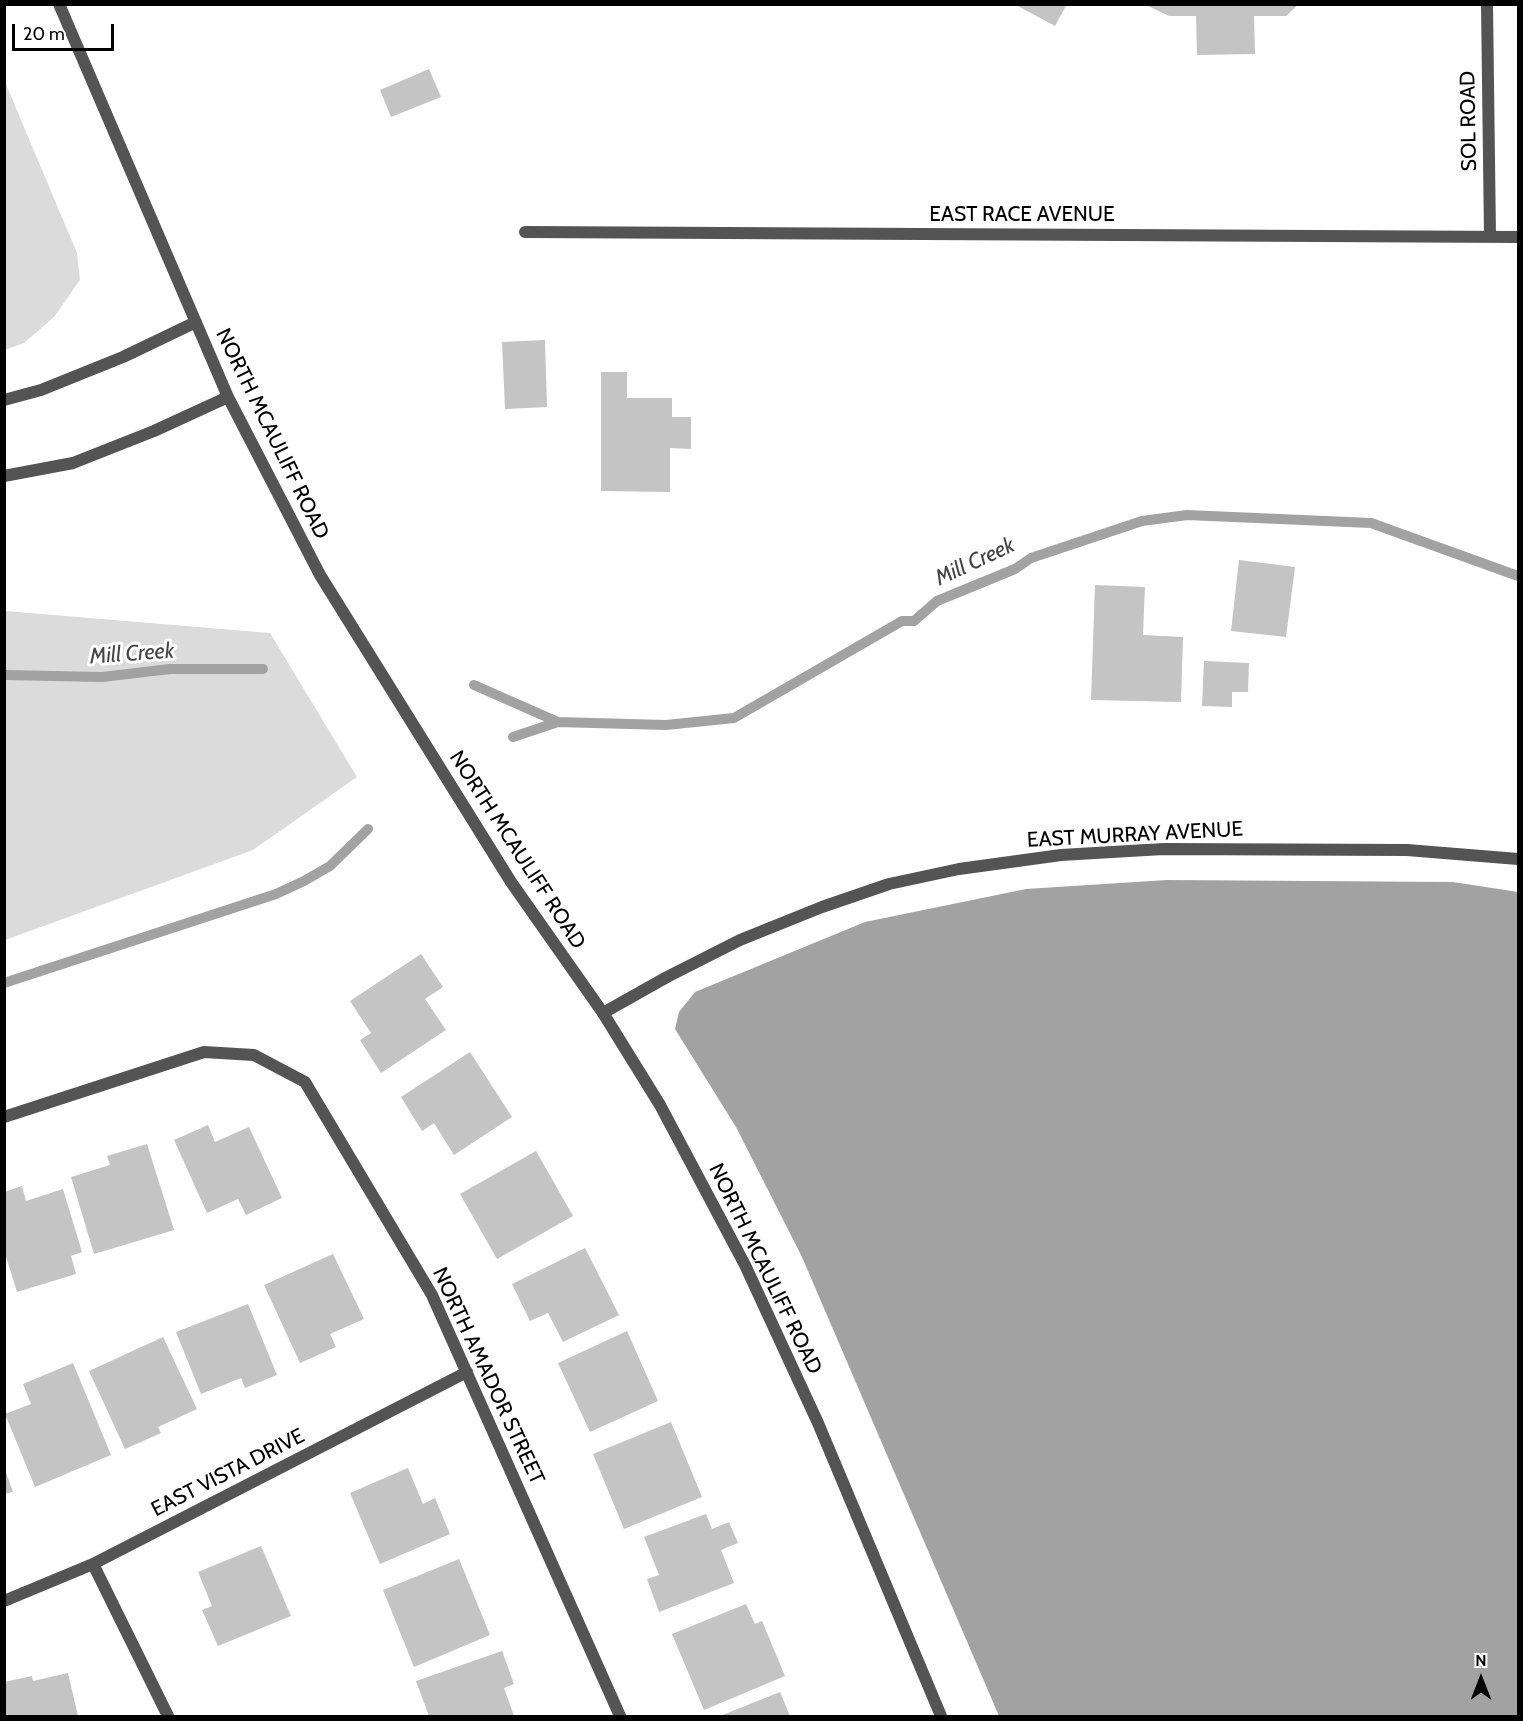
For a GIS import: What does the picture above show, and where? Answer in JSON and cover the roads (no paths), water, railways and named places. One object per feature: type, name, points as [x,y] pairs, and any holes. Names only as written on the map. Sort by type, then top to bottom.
[{"type":"street","name":"NORTH MCAULIFF ROAD","points":[[59,4],[228,397],[320,575],[512,882],[603,1013],[660,1105],[745,1265],[818,1423],[941,1716]]},
{"type":"street","name":"SOL ROAD","points":[[1487,4],[1490,237]]},
{"type":"street","name":"EAST RACE AVENUE","points":[[525,232],[1518,237]]},
{"type":"street","points":[[4,400],[41,390],[123,357],[196,322]]},
{"type":"street","points":[[4,476],[73,463],[154,431],[228,397]]},
{"type":"street","name":"EAST MURRAY AVENUE","points":[[603,1013],[719,950],[791,919],[889,884],[959,869],[1061,855],[1163,849],[1407,850],[1518,860]]},
{"type":"street","name":"NORTH AMADOR STREET","points":[[4,1117],[204,1052],[254,1055],[305,1082],[432,1295],[620,1716]]},
{"type":"street","name":"EAST VISTA DRIVE","points":[[4,1601],[93,1564],[467,1372]]},
{"type":"street","points":[[93,1564],[168,1716]]},
{"type":"waterway","name":"Mill Creek","points":[[474,685],[558,722],[666,725],[734,718],[902,621],[914,621],[937,601],[1015,569],[1031,558],[1142,521],[1187,515],[1371,523],[1518,576]]},
{"type":"waterway","name":"Mill Creek","points":[[4,675],[102,677],[170,669],[263,669]]},
{"type":"waterway","points":[[513,737],[558,722]]},
{"type":"waterway","points":[[4,983],[276,894],[330,866],[368,829]]}]
